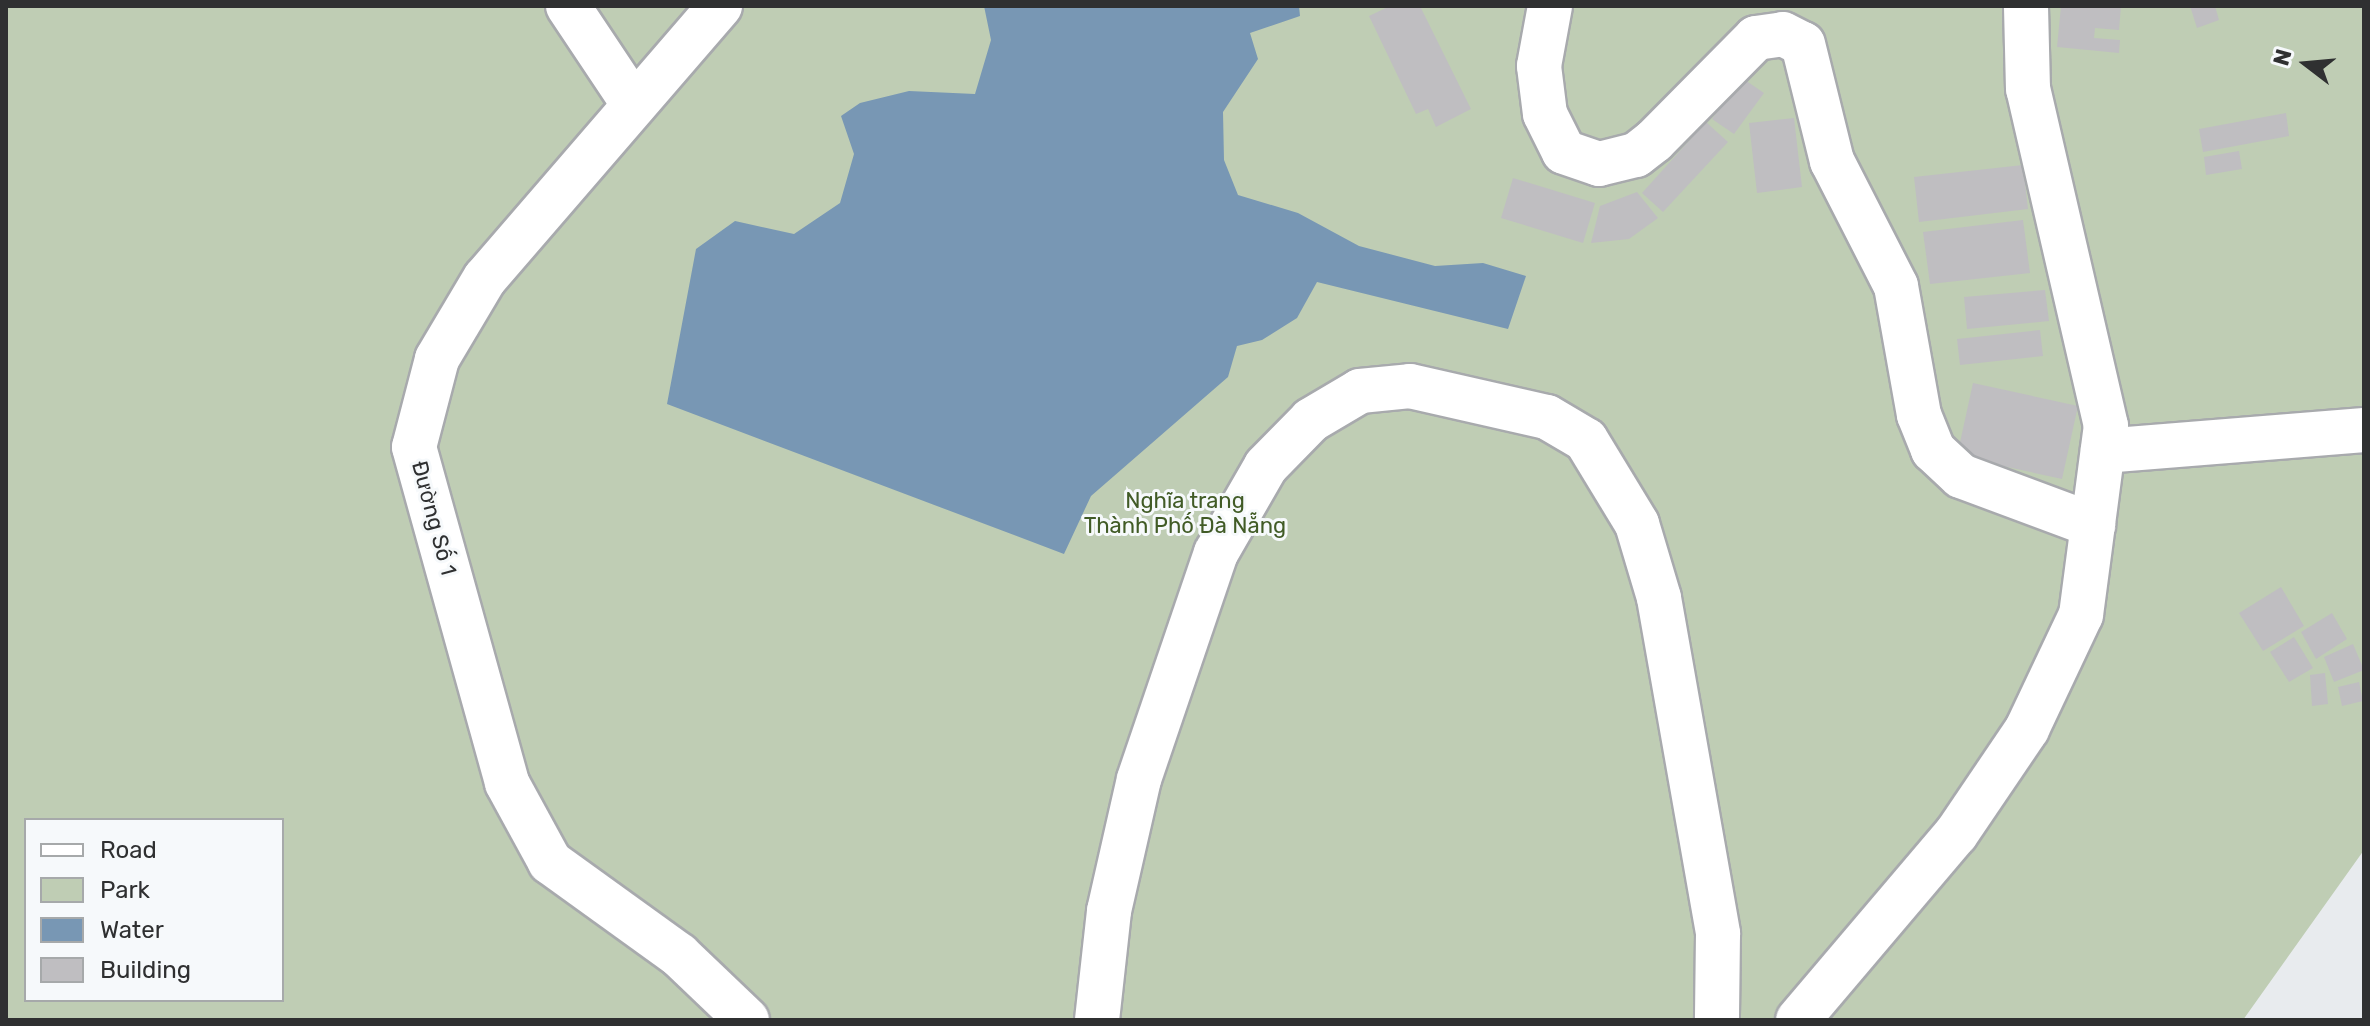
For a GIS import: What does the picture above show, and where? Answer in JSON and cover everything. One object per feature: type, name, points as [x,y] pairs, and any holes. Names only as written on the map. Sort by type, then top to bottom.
[{"type":"street","points":[[568,6],[634,105]]},
{"type":"street","name":"Đường Số 1","points":[[720,6],[485,278],[437,359],[414,447],[507,783],[550,862],[679,955],[747,1020]]},
{"type":"street","points":[[1550,6],[1539,66],[1545,114],[1564,152],[1599,164],[1636,155],[1654,141],[1756,38],[1783,34],[1803,44],[1832,161],[1896,286],[1919,415],[1933,450],[1961,476],[2093,525]]},
{"type":"street","points":[[1798,1020],[1956,834],[2027,729],[2081,615],[2106,426],[2028,89],[2026,6]]},
{"type":"street","points":[[1097,1020],[1109,911],[1139,779],[1216,553],[1266,466],[1311,420],[1360,391],[1410,386],[1547,417],[1586,440],[1637,524],[1659,598],[1718,934],[1717,1020]]},
{"type":"street","points":[[2103,451],[2364,430]]},
{"type":"green space","name":"Nghĩa trang Thành Phố Đà Nẵng","points":[[6,6],[2364,6],[2364,850],[2243,1020],[6,1020]]},
{"type":"water","points":[[984,6],[1299,6],[1300,16],[1250,33],[1258,59],[1223,112],[1224,160],[1238,195],[1298,213],[1359,246],[1435,266],[1483,263],[1526,276],[1508,329],[1317,282],[1297,318],[1262,340],[1237,346],[1228,377],[1091,496],[1064,554],[667,404],[696,249],[735,221],[794,234],[840,203],[854,154],[841,116],[860,103],[909,91],[975,94],[991,40]]},
{"type":"building","points":[[1390,6],[1420,6],[1471,109],[1436,127],[1428,109],[1416,114],[1369,16]]},
{"type":"building","points":[[2061,6],[2121,6],[2119,30],[2095,28],[2094,38],[2120,40],[2119,53],[2057,47]]},
{"type":"building","points":[[2190,6],[2215,6],[2219,20],[2197,28]]},
{"type":"building","points":[[1742,78],[1764,93],[1734,134],[1712,119]]},
{"type":"building","points":[[2286,113],[2289,136],[2203,152],[2199,129]]},
{"type":"building","points":[[1794,118],[1802,187],[1757,193],[1749,123]]},
{"type":"building","points":[[1706,122],[1728,142],[1663,212],[1642,193]]},
{"type":"building","points":[[2239,151],[2242,169],[2206,175],[2204,157]]},
{"type":"building","points":[[2023,165],[2028,209],[1919,222],[1914,177]]},
{"type":"building","points":[[1513,178],[1595,203],[1583,243],[1501,218]]},
{"type":"building","points":[[1637,192],[1658,218],[1629,239],[1591,243],[1600,206]]},
{"type":"building","points":[[2023,220],[2030,273],[1930,284],[1923,232]]},
{"type":"building","points":[[2045,290],[2049,321],[1967,329],[1964,297]]},
{"type":"building","points":[[2040,330],[2043,356],[1960,365],[1957,339]]},
{"type":"building","points":[[1973,383],[2078,406],[2062,479],[1957,456]]},
{"type":"building","points":[[2281,587],[2304,626],[2263,651],[2239,613]]},
{"type":"building","points":[[2332,613],[2347,639],[2316,659],[2301,632]]},
{"type":"building","points":[[2294,637],[2313,668],[2289,682],[2270,652]]},
{"type":"building","points":[[2353,644],[2364,670],[2334,682],[2324,657]]},
{"type":"building","points":[[2325,673],[2328,704],[2312,706],[2310,675]]},
{"type":"building","points":[[2359,682],[2363,701],[2342,706],[2338,687]]}]
